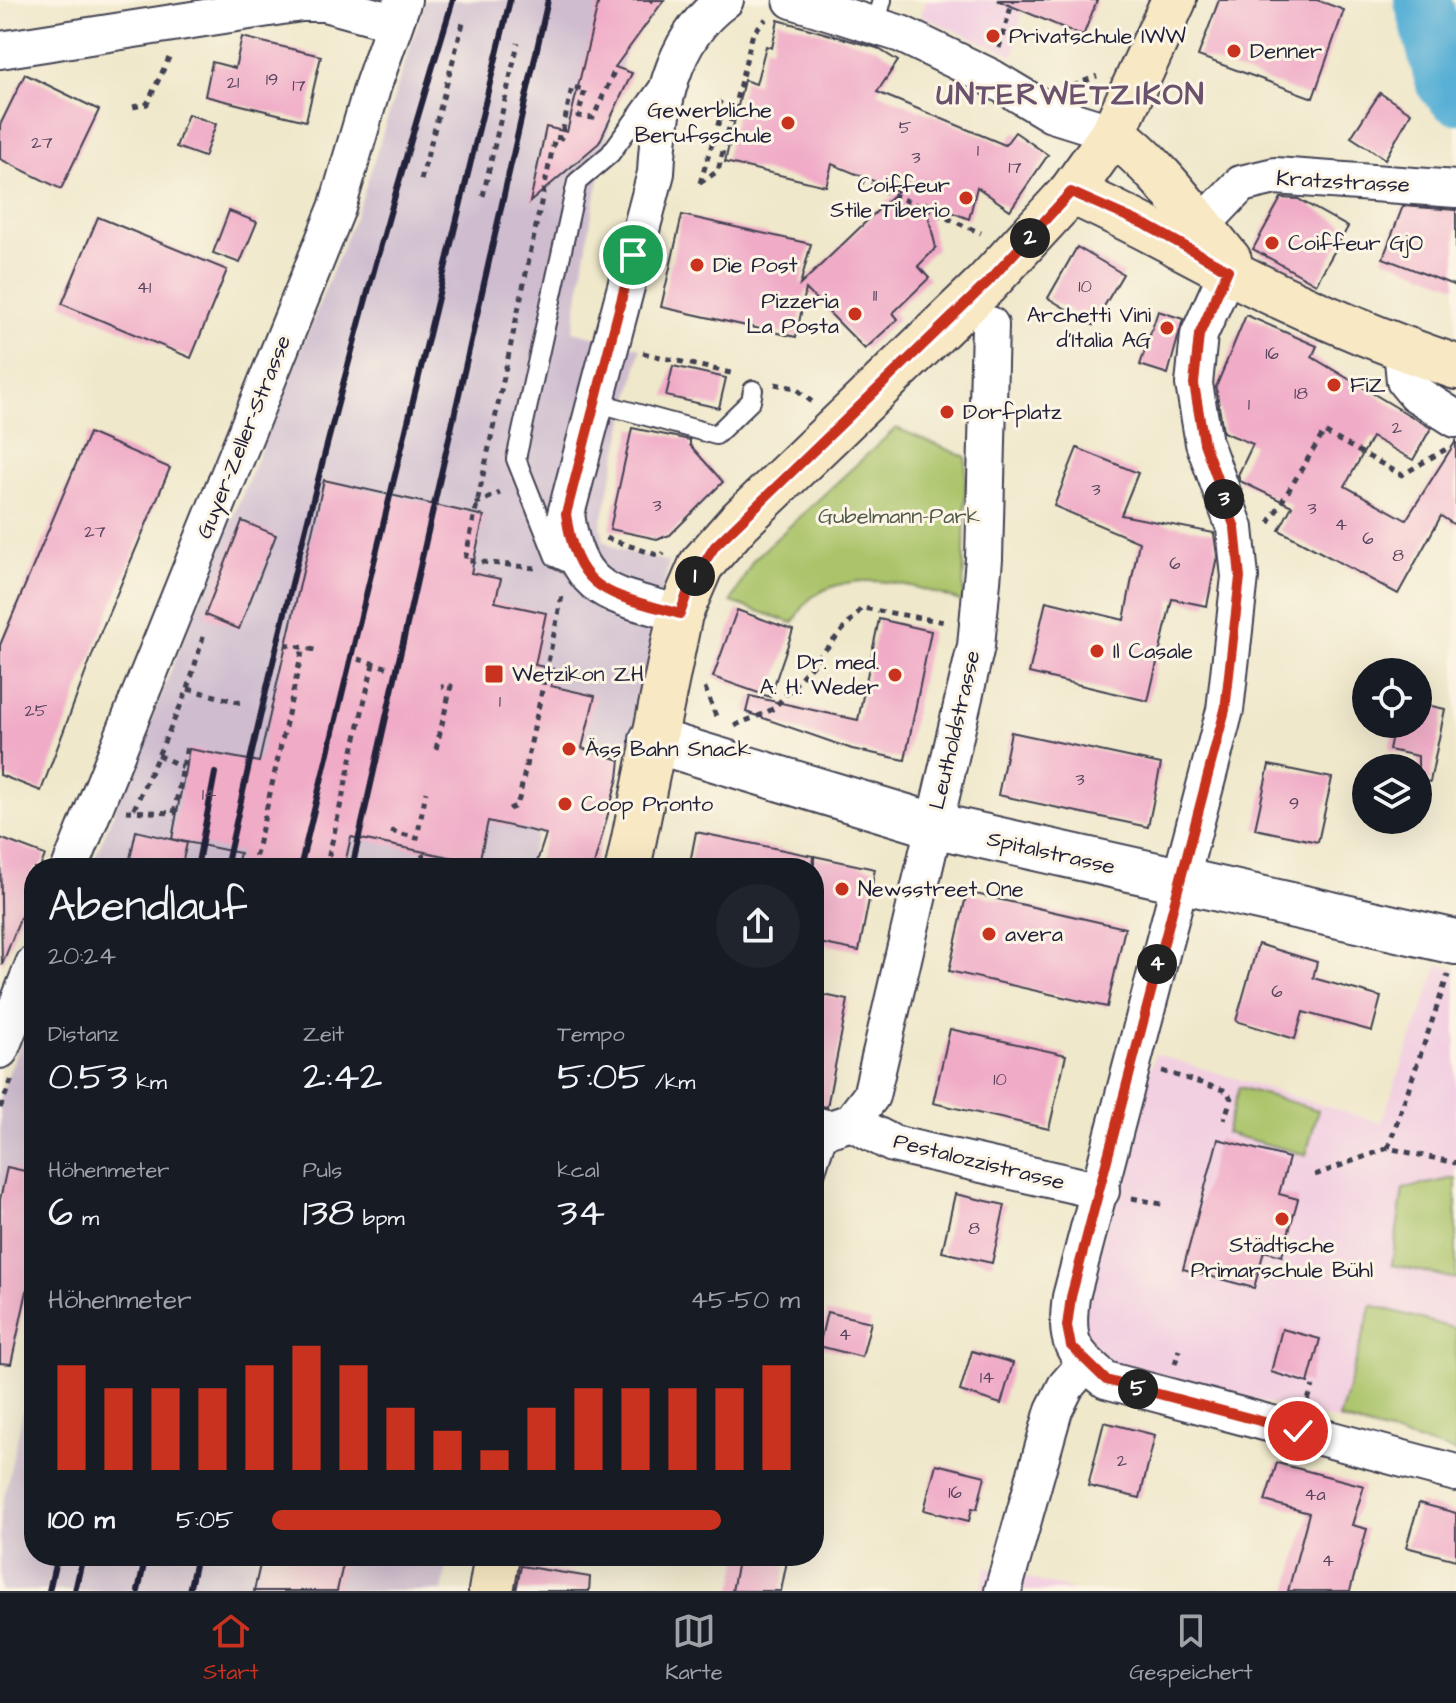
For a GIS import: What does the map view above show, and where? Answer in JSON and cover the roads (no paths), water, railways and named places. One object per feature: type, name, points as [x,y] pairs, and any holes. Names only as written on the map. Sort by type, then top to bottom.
[{"type":"main road","points":[[630,858],[652,740],[680,614],[690,585],[715,546],[986,284],[1071,192],[1113,133],[1174,0]]},
{"type":"main road","points":[[1113,133],[1138,151],[1201,226],[1237,275]]},
{"type":"main road","points":[[1071,192],[1148,226],[1237,275],[1402,349],[1456,367]]},
{"type":"main road","points":[[466,1591],[470,1566]]},
{"type":"main road","points":[[491,1591],[495,1566]]},
{"type":"street","points":[[680,614],[572,579],[566,514],[656,173],[658,131],[673,68],[691,34],[709,12],[725,0]]},
{"type":"street","points":[[0,50],[301,3],[398,11]]},
{"type":"street","points":[[786,7],[878,12],[1052,114],[1113,133]]},
{"type":"street","name":"Guyer-Zeller-Strasse","points":[[74,858],[337,208],[398,11]]},
{"type":"street","name":"Kratzstrasse","points":[[1201,226],[1241,184],[1275,176],[1456,189]]},
{"type":"street","points":[[1237,275],[1199,335],[1194,384],[1204,443],[1236,540],[1240,577],[1225,710],[1071,1297],[1067,1326],[1071,1346],[1085,1364],[1106,1380],[1456,1473]]},
{"type":"street","name":"Leutholdstrasse","points":[[832,1125],[871,1096],[976,646],[984,559],[990,325]]},
{"type":"street","points":[[1402,349],[1405,381],[1415,393],[1456,419]]},
{"type":"street","name":"Spitalstrasse","points":[[652,740],[933,825],[1178,881],[1454,952]]},
{"type":"street","points":[[0,1050],[24,989]]},
{"type":"street","name":"Pestalozzistrasse","points":[[832,1125],[893,1144],[1101,1191]]},
{"type":"street","points":[[1003,1591],[1054,1410],[1066,1386],[1085,1364]]},
{"type":"lane","points":[[572,579],[555,557],[516,459],[577,182],[610,154],[673,68]]},
{"type":"lane","points":[[595,402],[716,435],[751,401],[753,390]]},
{"type":"lane","points":[[824,1148],[832,1125]]},
{"type":"waterway","points":[[1423,0],[1444,81],[1456,95]]},
{"type":"railway","points":[[228,858],[330,431],[389,215],[453,0]]},
{"type":"railway","points":[[302,858],[510,0]]},
{"type":"railway","points":[[354,858],[548,0]]},
{"type":"railway","points":[[199,858],[215,773]]},
{"type":"railway","points":[[49,1591],[55,1566]]},
{"type":"railway","points":[[75,1591],[81,1566]]},
{"type":"railway","points":[[138,1591],[144,1566]]},
{"type":"railway","points":[[189,1591],[195,1566]]},
{"type":"place","name":"Privatschule IWW","points":[[993,36]]},
{"type":"place","name":"Denner","points":[[1234,51]]},
{"type":"place","name":"Gewerbliche Berufsschule","points":[[788,123]]},
{"type":"place","name":"Coiffeur Stile Tiberio","points":[[966,198]]},
{"type":"place","name":"Coiffeur GjO","points":[[1272,243]]},
{"type":"place","name":"Die Post","points":[[697,265]]},
{"type":"place","name":"Pizzeria La Posta","points":[[855,314]]},
{"type":"place","name":"Archetti Vini d'Italia AG","points":[[1167,328]]},
{"type":"place","name":"FiZ","points":[[1334,385]]},
{"type":"place","name":"Dorfplatz","points":[[947,412]]},
{"type":"place","name":"Il Casale","points":[[1097,651]]},
{"type":"place","name":"Wetzikon ZH","points":[[494,674]]},
{"type":"place","name":"Dr. med. A. H. Weder","points":[[895,675]]},
{"type":"place","name":"Äss Bahn Snack","points":[[569,749]]},
{"type":"place","name":"Coop Pronto","points":[[565,804]]},
{"type":"place","name":"Newsstreet One","points":[[842,889]]},
{"type":"place","name":"avera","points":[[989,934]]},
{"type":"place","name":"Städtische Primarschule Bühl","points":[[1282,1219]]},
{"type":"district","name":"UNTERWETZIKON","points":[[1071,95]]},
{"type":"park label","name":"Gubelmann-Park","points":[[899,516]]}]
